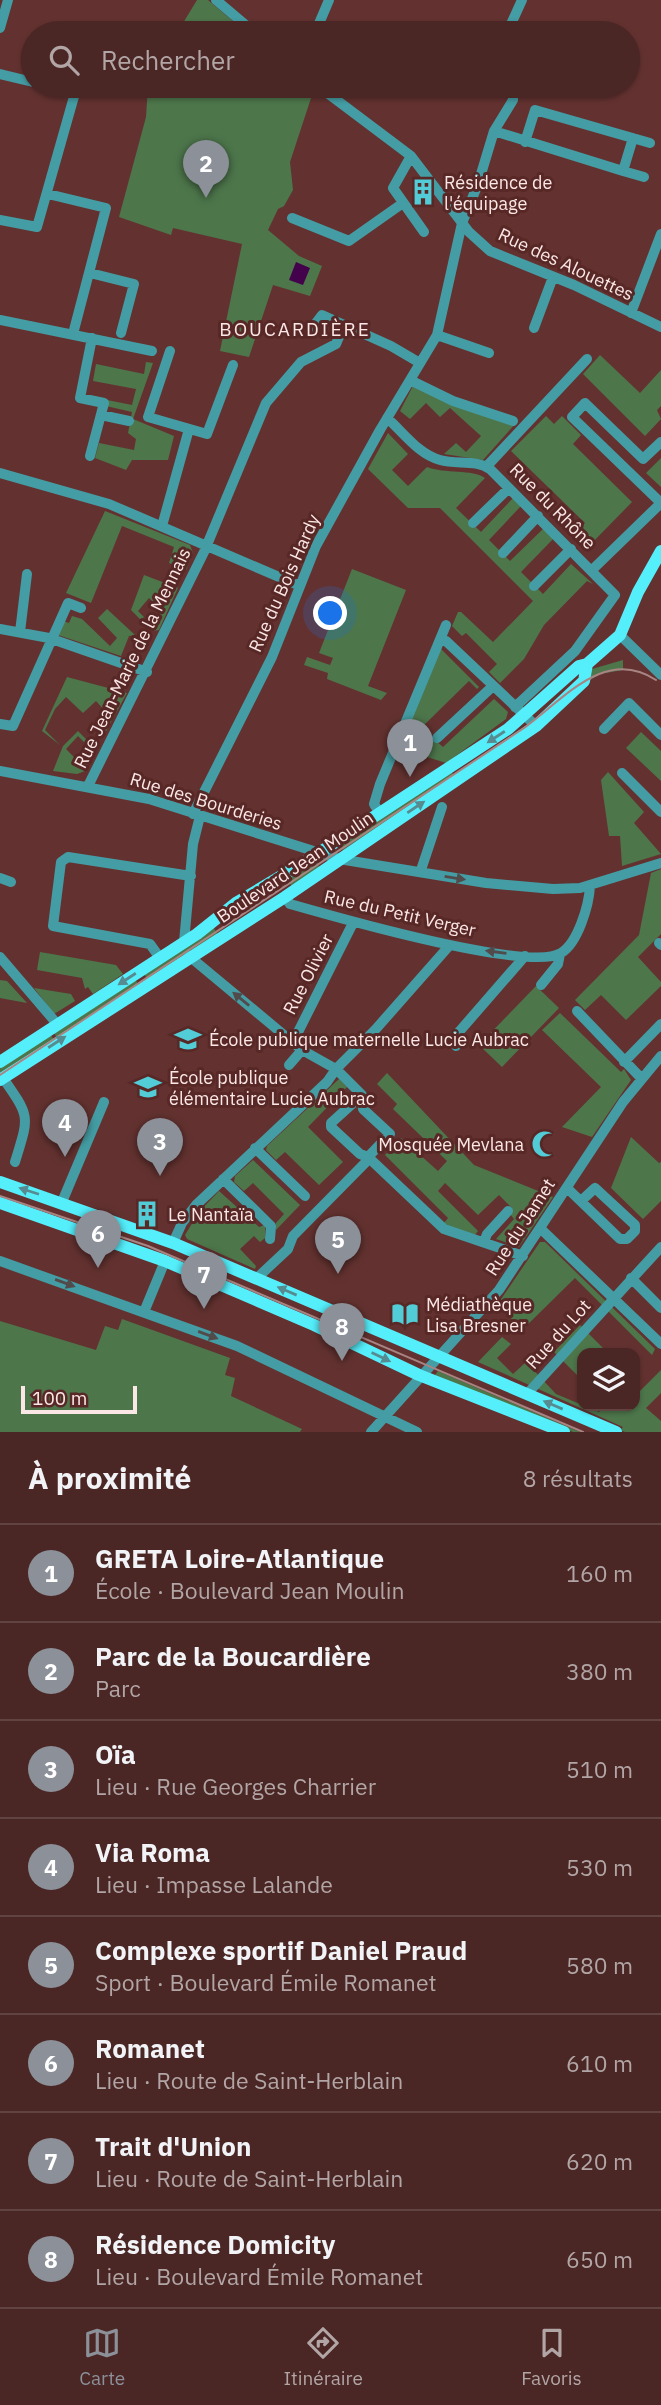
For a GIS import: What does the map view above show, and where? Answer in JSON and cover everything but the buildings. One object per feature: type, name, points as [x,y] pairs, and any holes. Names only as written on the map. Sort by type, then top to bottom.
[{"type":"main road","points":[[619,636],[638,592],[653,570],[661,551]]},
{"type":"main road","name":"Boulevard Jean Moulin","points":[[0,1062],[184,942],[234,904],[318,853],[508,729],[519,712],[579,666],[587,664],[619,636]]},
{"type":"main road","name":"Boulevard Jean Moulin","points":[[1,1079],[189,956],[285,897],[536,726],[584,681],[587,664]]},
{"type":"main road","points":[[0,1182],[173,1242],[616,1432]]},
{"type":"main road","points":[[0,1203],[165,1261],[314,1325],[419,1375],[564,1432]]},
{"type":"street","points":[[0,28],[8,0]]},
{"type":"street","points":[[216,0],[241,21]]},
{"type":"street","points":[[320,21],[329,0]]},
{"type":"street","points":[[512,21],[522,0]]},
{"type":"street","points":[[0,74],[21,79]]},
{"type":"street","points":[[0,220],[37,227],[74,98]]},
{"type":"street","name":"Rue des Alouettes","points":[[334,98],[411,156],[462,223],[490,251],[661,327]]},
{"type":"street","name":"Rue du Bois Hardy","points":[[184,942],[197,815],[272,657],[316,547],[387,418],[437,335],[462,223],[478,184],[494,131],[513,98]]},
{"type":"street","points":[[525,142],[535,110],[650,143]]},
{"type":"street","points":[[494,131],[644,177]]},
{"type":"street","points":[[623,171],[633,138]]},
{"type":"street","points":[[411,156],[393,188],[424,232]]},
{"type":"street","points":[[48,194],[106,208],[74,330]]},
{"type":"street","points":[[292,218],[349,241],[403,203]]},
{"type":"street","points":[[631,313],[661,234]]},
{"type":"street","points":[[90,273],[134,284],[121,333]]},
{"type":"street","points":[[534,328],[553,277]]},
{"type":"street","points":[[310,331],[322,316],[420,363]]},
{"type":"street","points":[[0,320],[152,351]]},
{"type":"street","name":"Rue Jean-Marie de la Mennais","points":[[88,786],[147,671],[206,545],[266,403],[301,362],[336,344],[344,325]]},
{"type":"street","points":[[437,335],[489,353]]},
{"type":"street","points":[[90,456],[104,402],[80,398],[92,338]]},
{"type":"street","points":[[170,352],[148,417],[206,434],[233,365]]},
{"type":"street","points":[[487,466],[587,359]]},
{"type":"street","points":[[410,380],[453,401],[513,421]]},
{"type":"street","points":[[592,570],[661,503],[572,417],[585,403],[643,459]]},
{"type":"street","points":[[101,415],[129,421]]},
{"type":"street","name":"Rue du Rhône","points":[[387,418],[431,457],[487,466],[615,595],[579,646],[519,712]]},
{"type":"street","points":[[162,526],[189,429]]},
{"type":"street","points":[[629,474],[661,442]]},
{"type":"street","points":[[0,473],[109,504],[300,586]]},
{"type":"street","points":[[473,523],[509,488]]},
{"type":"street","points":[[503,552],[538,516]]},
{"type":"street","points":[[534,586],[570,548]]},
{"type":"street","points":[[20,632],[27,574]]},
{"type":"street","points":[[0,724],[13,726],[50,638],[68,603],[81,608]]},
{"type":"street","points":[[379,812],[374,804],[380,784],[446,625]]},
{"type":"street","points":[[0,629],[50,638],[147,671]]},
{"type":"street","points":[[619,636],[659,678]]},
{"type":"street","points":[[446,641],[536,726]]},
{"type":"street","points":[[437,738],[493,686]]},
{"type":"street","points":[[604,729],[629,703],[661,735]]},
{"type":"street","name":"Rue des Bourderies","points":[[0,771],[149,799],[339,859],[421,870],[486,883],[541,888],[590,886],[661,863]]},
{"type":"street","points":[[622,774],[661,812]]},
{"type":"street","points":[[421,870],[442,807]]},
{"type":"street","points":[[160,958],[150,944],[53,926],[61,862],[68,856],[191,876]]},
{"type":"street","points":[[541,985],[558,964],[560,954],[585,916],[590,886]]},
{"type":"street","name":"Rue du Petit Verger","points":[[285,897],[290,904],[449,946],[524,956],[551,957],[560,954]]},
{"type":"street","name":"Rue Olivier","points":[[289,1065],[354,923]]},
{"type":"street","points":[[173,1242],[182,1223],[223,1179],[327,1082],[449,946]]},
{"type":"street","points":[[189,956],[297,1046],[336,1069],[362,1095],[363,1109],[390,1134],[293,1236],[288,1249],[257,1278]]},
{"type":"street","points":[[456,1046],[458,1033],[524,956]]},
{"type":"street","points":[[0,957],[58,1026]]},
{"type":"street","points":[[577,1011],[641,1078]]},
{"type":"street","points":[[624,1062],[661,1024]]},
{"type":"street","name":"Rue du Jamet","points":[[371,1432],[419,1375],[499,1290],[641,1078],[661,1056]]},
{"type":"street","points":[[1,1079],[22,1105],[28,1121],[15,1162]]},
{"type":"street","points":[[362,1095],[331,1123],[331,1127],[360,1154],[368,1157],[444,1228],[523,1256]]},
{"type":"street","points":[[62,1202],[104,1102]]},
{"type":"street","points":[[255,1148],[305,1196]]},
{"type":"street","points":[[223,1179],[271,1226],[270,1239]]},
{"type":"street","points":[[567,1188],[620,1239],[627,1239],[635,1231],[635,1225],[596,1188],[581,1201]]},
{"type":"street","points":[[484,1242],[487,1234],[508,1211]]},
{"type":"street","points":[[541,1229],[661,1344]]},
{"type":"street","name":"Rue du Lot","points":[[527,1394],[661,1247]]},
{"type":"street","points":[[0,1261],[269,1359],[417,1432]]},
{"type":"street","points":[[144,1312],[165,1261]]},
{"type":"street","points":[[631,1278],[661,1308]]},
{"type":"green space","points":[[197,0],[208,0],[233,21],[184,21]]},
{"type":"green space","points":[[147,98],[311,98],[290,162],[293,190],[284,206],[278,209],[268,230],[299,256],[322,266],[310,296],[273,285],[249,357],[220,351],[242,244],[173,228],[171,235],[119,217],[146,117]]},
{"type":"green space","points":[[600,355],[640,393],[661,370],[661,406],[657,410],[661,419],[645,436],[583,374]]},
{"type":"green space","points":[[146,362],[153,363],[133,419],[174,436],[168,460],[132,460],[126,470],[95,458],[99,443],[134,450],[136,439],[128,433],[132,412],[106,406],[107,400],[132,405],[136,389],[93,381],[96,364],[144,374]]},
{"type":"green space","points":[[413,386],[515,424],[483,460],[444,454],[456,443],[466,452],[481,436],[450,408],[440,417],[426,403],[410,419],[400,411]]},
{"type":"green space","points":[[546,416],[554,424],[562,416],[581,435],[573,444],[632,502],[590,545],[577,532],[585,523],[511,451]]},
{"type":"green space","points":[[388,433],[408,454],[392,470],[408,486],[427,467],[473,473],[485,478],[456,508],[481,532],[513,498],[521,506],[489,540],[510,561],[544,528],[554,538],[521,572],[543,594],[571,564],[593,584],[587,581],[544,625],[524,659],[500,683],[489,672],[497,664],[466,633],[462,636],[452,626],[458,612],[461,612],[493,642],[533,601],[440,508],[408,508],[368,469]]},
{"type":"green space","points":[[661,458],[661,487],[646,473]]},
{"type":"green space","points":[[105,511],[190,545],[193,553],[186,570],[169,563],[174,547],[122,526],[91,603],[66,593]]},
{"type":"green space","points":[[352,569],[406,590],[368,686],[387,693],[381,700],[327,679],[328,673],[304,665],[307,657],[330,665],[333,658],[319,653]]},
{"type":"green space","points":[[144,575],[178,588],[159,630],[153,631],[145,624],[148,621],[152,624],[163,611],[149,598],[138,611],[144,617],[141,620],[131,610]]},
{"type":"green space","points":[[107,609],[135,635],[129,636],[121,656],[58,635],[63,621],[69,623],[72,616],[82,619],[110,646],[117,638],[98,618]]},
{"type":"green space","points":[[441,649],[479,687],[477,689],[469,681],[421,728],[443,747],[494,699],[508,712],[506,719],[446,763],[399,748]]},
{"type":"green space","points":[[623,660],[623,670],[600,674],[587,682],[592,669]]},
{"type":"green space","points":[[67,677],[127,693],[105,733],[97,726],[108,714],[96,701],[83,713],[66,697],[55,709],[45,730],[60,745],[42,731]]},
{"type":"green space","points":[[78,731],[87,740],[84,742],[78,736],[66,749],[79,762],[92,750],[94,752],[85,771],[77,774],[53,771],[63,746]]},
{"type":"green space","points":[[641,732],[661,751],[661,781],[626,748]]},
{"type":"green space","points":[[450,770],[455,777],[343,850],[339,843]]},
{"type":"green space","points":[[608,772],[644,812],[634,823],[661,854],[622,866],[620,836],[609,836],[601,780]]},
{"type":"green space","points":[[315,859],[319,866],[293,888],[284,875]]},
{"type":"green space","points":[[661,869],[661,934],[638,957],[661,982],[661,986],[626,1020],[601,995],[585,1010],[575,1000],[639,935],[651,873]]},
{"type":"green space","points":[[211,924],[219,936],[148,979],[143,973]]},
{"type":"green space","points":[[40,952],[116,965],[123,974],[93,994],[88,987],[85,989],[82,978],[37,970]]},
{"type":"green space","points":[[134,978],[139,985],[58,1039],[53,1032]]},
{"type":"green space","points":[[0,980],[7,981],[27,1003],[0,998]]},
{"type":"green space","points":[[536,986],[559,1008],[502,1067],[479,1045]]},
{"type":"green space","points":[[34,988],[71,994],[75,1001],[54,1014]]},
{"type":"green space","points":[[560,1013],[621,1072],[624,1069],[631,1080],[592,1137],[562,1127],[601,1087],[542,1030]]},
{"type":"green space","points":[[50,1034],[55,1041],[0,1077],[0,1067]]},
{"type":"green space","points":[[387,1073],[474,1165],[553,1197],[519,1247],[496,1239],[514,1219],[510,1214],[512,1208],[499,1195],[478,1215],[445,1183],[438,1191],[478,1231],[475,1235],[450,1228],[444,1223],[448,1218],[385,1155],[401,1138],[438,1171],[447,1161],[393,1109],[397,1104],[377,1084]]},
{"type":"green space","points":[[339,1079],[347,1087],[308,1127],[343,1162],[319,1185],[285,1152],[276,1160],[266,1150],[267,1146]]},
{"type":"green space","points":[[631,1137],[661,1162],[661,1201],[643,1219],[611,1188]]},
{"type":"green space","points":[[253,1160],[300,1205],[276,1230],[276,1223],[284,1214],[253,1183],[244,1191],[234,1182],[235,1176]]},
{"type":"green space","points":[[219,1191],[259,1227],[265,1225],[265,1238],[260,1242],[254,1236],[240,1249],[256,1266],[255,1269],[187,1239],[185,1235],[199,1212]]},
{"type":"green space","points":[[540,1242],[545,1242],[655,1349],[652,1355],[575,1278],[519,1333],[515,1328],[518,1325],[497,1305]]},
{"type":"green space","points":[[122,1319],[230,1358],[225,1375],[235,1378],[231,1396],[302,1429],[300,1432],[0,1432],[0,1321],[96,1350],[105,1326],[118,1330]]},
{"type":"green space","points":[[580,1325],[603,1348],[577,1348],[577,1375],[554,1352]]},
{"type":"green space","points":[[502,1337],[511,1344],[497,1358],[513,1374],[526,1362],[556,1394],[577,1403],[577,1406],[478,1362]]},
{"type":"green space","points":[[661,1370],[661,1393],[646,1408],[661,1421],[661,1432],[625,1432],[620,1430],[623,1427],[587,1411],[640,1411],[640,1391]]},
{"type":"green space","points":[[438,1371],[580,1432],[573,1432],[435,1375]]},
{"type":"shaded area","points":[[296,262],[310,268],[303,285],[289,280]]},
{"type":"tram line","points":[[0,1075],[524,728],[585,681],[619,669],[637,671],[656,680]]},
{"type":"tram line","points":[[0,1196],[148,1246],[583,1432]]},
{"type":"place","name":"Résidence de l'équipage","points":[[423,192]]},
{"type":"place","name":"Parc de la Boucardière","points":[[206,198]]},
{"type":"place","name":"GRETA Loire-Atlantique","points":[[410,777]]},
{"type":"place","name":"École publique maternelle Lucie Aubrac","points":[[188,1039]]},
{"type":"place","name":"École publique élémentaire Lucie Aubrac","points":[[148,1087]]},
{"type":"place","name":"Mosquée Mevlana","points":[[545,1144]]},
{"type":"place","name":"Via Roma","points":[[65,1157]]},
{"type":"place","name":"Oïa","points":[[160,1176]]},
{"type":"place","name":"Le Nantaïa","points":[[147,1214]]},
{"type":"place","name":"Romanet","points":[[98,1268]]},
{"type":"place","name":"Complexe sportif Daniel Praud","points":[[338,1274]]},
{"type":"place","name":"Trait d'Union","points":[[204,1309]]},
{"type":"place","name":"Médiathèque Lisa Bresner","points":[[405,1314]]},
{"type":"place","name":"Résidence Domicity","points":[[342,1361]]},
{"type":"district","name":"BOUCARDIÈRE","points":[[295,329]]}]
